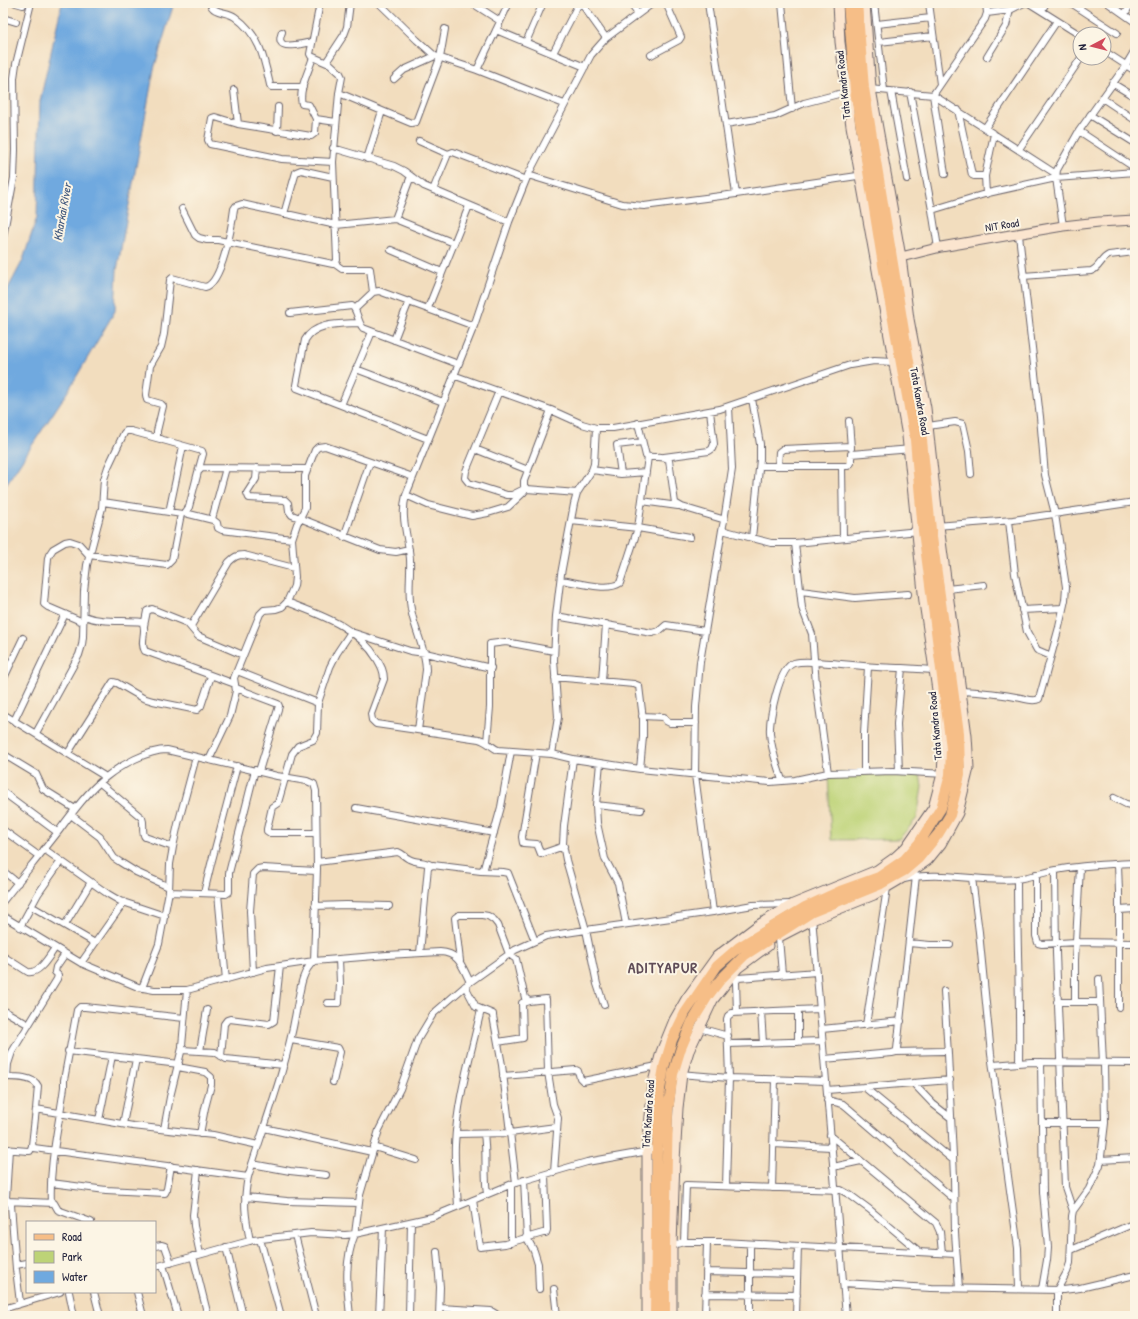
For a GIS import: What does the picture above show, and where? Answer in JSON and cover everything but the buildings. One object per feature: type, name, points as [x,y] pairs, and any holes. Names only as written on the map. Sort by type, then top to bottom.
[{"type":"main road","name":"Tata Kandra Road","points":[[655,1316],[652,1150],[664,1067],[672,1040],[685,1013],[716,966],[739,947],[810,913],[884,886],[918,859],[939,833],[950,816],[955,775],[928,529],[922,440],[897,259],[859,90],[848,3]]},
{"type":"main road","name":"Tata Kandra Road","points":[[857,3],[859,90],[856,125],[879,266],[912,449],[917,510],[928,529]]},
{"type":"main road","name":"Tata Kandra Road","points":[[665,1316],[668,1246],[668,1111],[678,1074],[681,1048],[692,1022],[711,998],[721,979],[745,955],[810,913],[840,891],[879,877],[904,860],[919,843],[942,808],[955,775]]},
{"type":"street","points":[[3,237],[14,178],[14,78],[16,64],[32,3]]},
{"type":"street","points":[[210,3],[212,8],[215,10],[235,17],[246,27],[260,46],[271,87],[303,87]]},
{"type":"street","points":[[320,3],[310,54],[327,63],[341,75],[342,80],[339,93],[333,148],[336,264]]},
{"type":"street","points":[[327,63],[328,58],[344,35],[347,27],[350,3]]},
{"type":"street","points":[[379,3],[416,40],[437,57],[477,70],[564,104]]},
{"type":"street","points":[[472,3],[500,21]]},
{"type":"street","points":[[477,70],[509,3]]},
{"type":"street","points":[[526,42],[544,3]]},
{"type":"street","points":[[553,53],[580,3],[606,38]]},
{"type":"street","points":[[630,3],[638,14]]},
{"type":"street","points":[[418,730],[426,670],[425,653],[415,624],[410,603],[410,560],[403,514],[406,495],[474,326],[509,222],[527,178],[564,104],[591,55],[606,38],[653,3]]},
{"type":"street","points":[[651,55],[679,40],[681,37],[666,3]]},
{"type":"street","points":[[708,3],[736,194]]},
{"type":"street","points":[[782,3],[792,109]]},
{"type":"street","points":[[838,3],[840,42],[859,90]]},
{"type":"street","points":[[859,90],[865,3]]},
{"type":"street","points":[[874,3],[884,90]]},
{"type":"street","points":[[929,3],[940,84]]},
{"type":"street","points":[[945,174],[933,95],[985,19],[987,13],[986,3]]},
{"type":"street","points":[[987,13],[1010,10],[1024,3]]},
{"type":"street","points":[[1029,3],[1072,30]]},
{"type":"street","points":[[1042,10],[1046,3]]},
{"type":"street","points":[[1071,3],[1117,33]]},
{"type":"street","points":[[1108,3],[1135,22]]},
{"type":"street","points":[[1125,14],[1131,3]]},
{"type":"street","points":[[987,57],[1006,26],[1010,10]]},
{"type":"street","points":[[3,18],[16,22]]},
{"type":"street","points":[[877,24],[931,18]]},
{"type":"street","points":[[986,128],[1057,21]]},
{"type":"street","points":[[339,93],[411,122],[416,122],[445,29]]},
{"type":"street","points":[[496,30],[585,67]]},
{"type":"street","points":[[282,32],[280,41],[286,45],[312,42]]},
{"type":"street","points":[[878,42],[933,36]]},
{"type":"street","points":[[1063,226],[1056,176],[1079,131],[1135,50]]},
{"type":"street","points":[[1112,55],[1135,71]]},
{"type":"street","points":[[314,57],[300,99],[302,104],[309,105],[316,119],[315,133],[311,136],[277,131],[238,124],[214,117],[212,118],[208,142],[210,144],[282,159],[333,162]]},
{"type":"street","points":[[394,79],[404,70],[437,57]]},
{"type":"street","points":[[1019,149],[1076,66]]},
{"type":"street","points":[[1112,83],[1135,97]]},
{"type":"street","points":[[234,90],[238,124]]},
{"type":"street","points":[[726,124],[775,116],[804,103],[859,90],[891,90],[933,95],[1019,149],[1056,176]]},
{"type":"street","points":[[891,90],[907,179]]},
{"type":"street","points":[[910,92],[938,248]]},
{"type":"street","points":[[1102,98],[1135,120]]},
{"type":"street","points":[[277,131],[278,107]]},
{"type":"street","points":[[958,110],[972,175],[985,176]]},
{"type":"street","points":[[366,159],[382,111]]},
{"type":"street","points":[[1090,115],[1135,143]]},
{"type":"street","points":[[316,119],[336,122]]},
{"type":"street","points":[[1079,131],[1135,168]]},
{"type":"street","points":[[986,194],[985,176],[994,134]]},
{"type":"street","points":[[419,141],[448,154],[456,153],[527,178],[633,206],[644,206],[736,194],[864,175]]},
{"type":"street","points":[[333,148],[366,159],[394,166],[411,176],[417,182],[433,190],[509,222]]},
{"type":"street","points":[[433,190],[448,154]]},
{"type":"street","points":[[284,214],[296,172],[301,170],[333,177]]},
{"type":"street","points":[[932,210],[1056,176],[1135,172]]},
{"type":"street","points":[[395,219],[411,176]]},
{"type":"street","points":[[160,439],[157,437],[157,431],[163,406],[148,400],[146,395],[150,366],[159,352],[163,341],[170,280],[172,278],[205,287],[212,284],[226,253],[234,209],[238,204],[336,225],[395,219],[454,243]]},
{"type":"street","points":[[428,308],[469,206]]},
{"type":"street","points":[[182,209],[199,238],[229,242],[336,264],[342,269],[370,269],[373,292]]},
{"type":"street","name":"NIT Road","points":[[879,266],[897,259],[938,248],[1063,226],[1135,220]]},
{"type":"street","points":[[961,691],[996,694],[1036,701],[1039,699],[1063,608],[1066,587],[1055,514],[1045,475],[1040,417],[1019,234]]},
{"type":"street","points":[[391,250],[442,272]]},
{"type":"street","points":[[1023,276],[1091,271],[1098,268],[1105,256],[1135,252]]},
{"type":"street","points":[[897,259],[926,408],[928,426],[928,529],[924,602],[942,724],[943,757],[955,775],[958,812],[941,844],[928,860],[900,880]]},
{"type":"street","points":[[851,454],[912,449],[907,436],[893,362],[879,266]]},
{"type":"street","points":[[355,309],[373,292],[381,291],[474,326]]},
{"type":"street","points":[[394,340],[409,301]]},
{"type":"street","points":[[290,313],[352,306],[355,309],[359,323],[363,328],[458,364]]},
{"type":"street","points":[[359,323],[322,327],[311,332],[305,340],[296,385],[297,388],[428,439]]},
{"type":"street","points":[[341,405],[372,332]]},
{"type":"street","points":[[453,375],[551,410],[582,424],[596,428],[614,428],[729,407],[773,390],[850,365],[874,361],[893,362]]},
{"type":"street","points":[[356,369],[443,402]]},
{"type":"street","points":[[499,392],[475,449],[465,478],[469,483],[507,495],[512,495],[526,488],[577,493]]},
{"type":"street","points":[[752,399],[760,444],[760,466],[752,538]]},
{"type":"street","points":[[714,912],[695,775],[696,723],[700,662],[732,469],[729,407]]},
{"type":"street","points":[[526,488],[523,484],[551,410]]},
{"type":"street","points":[[638,423],[644,454],[648,457],[664,457],[709,451],[712,449],[714,444],[710,411]]},
{"type":"street","points":[[760,466],[850,465],[851,454],[849,421]]},
{"type":"street","points":[[928,426],[955,422],[963,424],[969,451],[971,474]]},
{"type":"street","points":[[552,754],[558,717],[554,650],[556,616],[571,521],[577,493],[592,470],[595,458],[596,428]]},
{"type":"street","points":[[36,733],[81,650],[84,619],[85,577],[89,554],[103,502],[104,479],[124,433],[128,431],[183,446],[202,452],[203,454],[189,507],[183,513],[172,560],[166,564],[89,554],[79,544],[70,541],[61,544],[53,549],[49,555],[44,604],[65,614],[84,619],[140,622],[144,626]]},
{"type":"street","points":[[621,474],[617,445],[642,442]]},
{"type":"street","points":[[169,512],[183,446]]},
{"type":"street","points":[[209,760],[229,719],[236,695],[234,678],[262,611],[282,607],[287,602],[294,586],[292,539],[305,508],[304,481],[315,450],[321,446],[413,477]]},
{"type":"street","points":[[778,466],[779,452],[783,449],[850,446]]},
{"type":"street","points":[[475,449],[528,470]]},
{"type":"street","points":[[561,580],[600,586],[617,585],[622,580],[638,528],[648,457]]},
{"type":"street","points":[[664,457],[668,458],[671,463],[674,499],[678,506]]},
{"type":"street","points":[[344,537],[370,462]]},
{"type":"street","points":[[842,466],[842,538]]},
{"type":"street","points":[[198,472],[204,467],[307,469]]},
{"type":"street","points":[[212,519],[226,468]]},
{"type":"street","points":[[257,468],[256,480],[248,491],[248,497],[250,499],[287,501],[290,513],[300,519],[380,550],[396,552],[409,549]]},
{"type":"street","points":[[592,470],[621,474],[646,472]]},
{"type":"street","points":[[406,495],[428,505],[472,516],[508,507],[526,488]]},
{"type":"street","points":[[103,502],[183,513],[212,519],[215,521],[218,528],[222,530],[292,539]]},
{"type":"street","points":[[642,502],[678,506],[720,517],[724,521]]},
{"type":"street","points":[[722,530],[772,543],[795,543],[1009,521],[1135,502]]},
{"type":"street","points":[[571,521],[638,528],[690,536]]},
{"type":"street","points":[[1009,521],[1015,574],[1027,632],[1037,650],[1051,656]]},
{"type":"street","points":[[647,1316],[653,1082],[661,1052],[678,1013],[686,999],[716,956],[758,925],[793,904],[877,870],[894,858],[906,847],[955,775],[968,768],[967,736],[947,589],[928,529]]},
{"type":"street","points":[[795,543],[802,608],[812,634],[814,662],[828,773]]},
{"type":"street","points":[[191,626],[229,562],[238,555],[244,555],[294,568]]},
{"type":"street","points":[[947,589],[984,585]]},
{"type":"street","points":[[801,591],[855,598],[908,594]]},
{"type":"street","points":[[287,602],[327,618],[351,632],[372,650],[382,668],[384,679],[371,714],[372,720],[376,724],[383,726],[479,739],[487,742],[496,749],[552,754],[573,759],[640,769],[770,782],[795,780],[828,773],[899,771],[955,775]]},
{"type":"street","points":[[1022,610],[1063,608]]},
{"type":"street","points":[[3,754],[36,774],[43,789],[73,812],[100,837],[114,858],[120,862],[169,890],[226,894],[228,892],[229,872],[257,771],[279,706],[278,704],[236,686],[145,652],[142,645],[147,611],[150,609],[188,623],[194,633],[198,636],[243,655]]},
{"type":"street","points":[[14,721],[65,614]]},
{"type":"street","points":[[556,616],[652,632],[659,631],[666,625],[705,631]]},
{"type":"street","points":[[602,681],[606,624]]},
{"type":"street","points":[[351,632],[410,651],[491,668]]},
{"type":"street","points":[[316,833],[270,833],[267,831],[272,807],[278,803],[289,760],[298,746],[313,740],[317,733],[318,703],[333,660],[351,632]]},
{"type":"street","points":[[3,680],[23,638]]},
{"type":"street","points":[[487,742],[491,668],[489,646],[492,643],[506,642],[554,650]]},
{"type":"street","points":[[782,780],[771,741],[770,716],[782,676],[787,668],[793,663],[814,662],[868,667],[934,670]]},
{"type":"street","points":[[864,772],[864,733],[868,667]]},
{"type":"street","points":[[899,771],[897,717],[902,668]]},
{"type":"street","points":[[237,671],[318,703]]},
{"type":"street","points":[[68,753],[113,682],[148,700],[197,710],[201,706],[211,676]]},
{"type":"street","points":[[555,678],[562,677],[634,684],[639,686],[643,737],[640,769]]},
{"type":"street","points":[[3,714],[106,777]]},
{"type":"street","points":[[642,716],[664,717],[666,721],[670,723],[696,723]]},
{"type":"street","points":[[3,901],[73,812],[100,783],[106,777],[145,754],[167,750],[307,781],[314,784],[316,790],[314,961],[305,971],[291,1040],[248,1177],[245,1197],[245,1213],[250,1240]]},
{"type":"street","points":[[481,871],[485,865],[501,807],[511,751]]},
{"type":"street","points":[[536,753],[522,837],[523,843],[537,844],[541,854],[564,846]]},
{"type":"street","points":[[142,988],[159,944],[169,890],[170,864],[173,847],[196,757]]},
{"type":"street","points":[[573,759],[564,826],[564,846],[566,860],[586,930],[597,984],[604,1006]]},
{"type":"street","points":[[600,763],[596,823],[605,858],[618,883],[626,924]]},
{"type":"street","points":[[204,893],[210,864],[237,766]]},
{"type":"street","points":[[100,783],[142,818],[143,834],[145,837],[173,847]]},
{"type":"street","points":[[3,792],[57,832]]},
{"type":"street","points":[[1114,798],[1126,804],[1135,806]]},
{"type":"street","points":[[596,805],[641,810]]},
{"type":"street","points":[[356,808],[494,833]]},
{"type":"street","points":[[3,830],[38,856]]},
{"type":"street","points":[[44,849],[108,894],[124,902],[165,916]]},
{"type":"street","points":[[316,862],[398,852],[402,853],[408,859],[424,862],[430,865],[508,873],[535,941]]},
{"type":"street","points":[[20,927],[46,881],[61,861]]},
{"type":"street","points":[[866,1024],[884,886],[916,876],[1017,879],[1055,870],[1135,863]]},
{"type":"street","points":[[1118,864],[1119,1007]]},
{"type":"street","points":[[420,953],[428,869],[430,865]]},
{"type":"street","points":[[1075,1001],[1076,942],[1080,867]]},
{"type":"street","points":[[253,972],[250,911],[253,874],[258,869],[263,868],[316,870]]},
{"type":"street","points":[[1055,870],[1057,1002],[1061,1063],[1065,1187],[1073,1211]]},
{"type":"street","points":[[3,871],[18,883]]},
{"type":"street","points":[[1036,874],[1038,943],[1135,943]]},
{"type":"street","points":[[896,1052],[901,1021],[916,876]]},
{"type":"street","points":[[972,878],[979,932],[992,1065],[1018,1248],[1019,1289]]},
{"type":"street","points":[[1017,879],[1017,941],[1020,1031],[1019,1063]]},
{"type":"street","points":[[65,925],[91,882]]},
{"type":"street","points":[[218,894],[226,980]]},
{"type":"street","points":[[81,963],[124,902]]},
{"type":"street","points":[[350,1316],[347,1266],[350,1247],[355,1234],[358,1203],[379,1130],[400,1089],[418,1039],[425,1026],[433,1014],[467,984],[515,950],[535,941],[558,934],[753,905],[793,904],[810,913]]},
{"type":"street","points":[[31,906],[95,943]]},
{"type":"street","points":[[315,906],[389,906]]},
{"type":"street","points":[[1119,910],[1135,909]]},
{"type":"street","points":[[672,1316],[668,1246],[674,1178],[678,1108],[678,1074],[711,998],[738,968],[810,913]]},
{"type":"street","points":[[810,913],[817,972],[846,1316]]},
{"type":"street","points":[[511,1243],[513,1184],[510,1134],[498,1042],[493,1014],[482,1010],[473,1004],[460,962],[455,920],[456,916],[482,915],[488,916],[494,920],[498,925],[509,954],[516,959],[524,996],[528,1001]]},
{"type":"street","points":[[3,916],[81,963],[142,988],[154,990],[187,990],[267,968],[314,961],[447,952],[453,955],[460,962]]},
{"type":"street","points":[[778,938],[782,974]]},
{"type":"street","points":[[909,943],[950,945]]},
{"type":"street","points":[[3,956],[32,973],[37,970],[55,948]]},
{"type":"street","points":[[6,1201],[6,1149],[30,1151],[32,1146],[38,1086],[30,1079],[5,1077],[9,1058],[57,979],[58,975],[55,972],[56,967],[65,954]]},
{"type":"street","points":[[328,1003],[339,1003],[339,959]]},
{"type":"street","points":[[221,1056],[224,1024],[226,1020],[230,1019],[269,1024],[274,1021],[280,966]]},
{"type":"street","points":[[737,1012],[736,982],[738,978],[817,972]]},
{"type":"street","points":[[1057,1316],[1057,1290],[1067,1272],[1070,1263],[1073,1211],[1089,1189],[1098,1172],[1101,1160],[1105,1123],[1104,1063],[1098,979]]},
{"type":"street","points":[[164,1129],[182,1048],[187,990]]},
{"type":"street","points":[[944,991],[950,1080],[956,1254],[959,1288]]},
{"type":"street","points":[[498,1042],[523,1038],[522,1003],[545,998],[548,1072],[553,1104],[558,1118],[556,1127],[554,1172]]},
{"type":"street","points":[[1057,1002],[1099,1002]]},
{"type":"street","points":[[51,1203],[54,1150],[68,1051],[77,1010],[85,1007],[184,1018]]},
{"type":"street","points":[[726,1186],[729,1078],[728,1016],[737,1012],[820,1009]]},
{"type":"street","points":[[3,1010],[29,1025]]},
{"type":"street","points":[[200,1052],[207,1010]]},
{"type":"street","points":[[458,1206],[455,1160],[456,1134],[463,1092],[482,1010]]},
{"type":"street","points":[[798,1010],[798,1042]]},
{"type":"street","points":[[761,1011],[763,1043]]},
{"type":"street","points":[[822,1029],[901,1021]]},
{"type":"street","points":[[699,1028],[728,1036]]},
{"type":"street","points":[[291,1040],[338,1048],[340,1052],[333,1082]]},
{"type":"street","points":[[728,1044],[822,1041]]},
{"type":"street","points":[[182,1048],[185,1051],[215,1052],[226,1059],[284,1065]]},
{"type":"street","points":[[68,1051],[178,1065],[208,1073],[211,1077],[211,1085],[200,1134]]},
{"type":"street","points":[[824,1059],[896,1052],[946,1051],[948,1054]]},
{"type":"street","points":[[99,1120],[112,1056]]},
{"type":"street","points":[[123,1124],[136,1059]]},
{"type":"street","points":[[992,1065],[1041,1062],[1135,1063]]},
{"type":"street","points":[[1041,1062],[1043,1192],[1047,1222],[1048,1247],[1042,1289]]},
{"type":"street","points":[[503,1076],[578,1070],[580,1078],[583,1081],[657,1066]]},
{"type":"street","points":[[678,1074],[729,1078],[826,1080]]},
{"type":"street","points":[[772,1188],[775,1079]]},
{"type":"street","points":[[827,1090],[950,1080]]},
{"type":"street","points":[[913,1083],[933,1104],[951,1118]]},
{"type":"street","points":[[864,1087],[953,1160]]},
{"type":"street","points":[[827,1100],[843,1104],[954,1199]]},
{"type":"street","points":[[36,1109],[123,1124],[200,1134],[258,1145]]},
{"type":"street","points":[[1042,1123],[1105,1123]]},
{"type":"street","points":[[456,1134],[510,1134],[556,1127]]},
{"type":"street","points":[[264,1128],[416,1160]]},
{"type":"street","points":[[484,1134],[486,1146],[484,1177],[487,1194]]},
{"type":"street","points":[[830,1135],[936,1223],[940,1232],[942,1253]]},
{"type":"street","points":[[773,1144],[831,1147]]},
{"type":"street","points":[[32,1146],[248,1177]]},
{"type":"street","points":[[156,1267],[250,1240],[311,1233],[345,1235],[355,1234],[411,1222],[432,1217],[524,1180],[587,1162],[668,1147]]},
{"type":"street","points":[[1101,1160],[1135,1158]]},
{"type":"street","points":[[833,1168],[861,1161]]},
{"type":"street","points":[[252,1164],[326,1175]]},
{"type":"street","points":[[51,1183],[106,1190],[163,1193],[166,1192],[167,1189],[171,1166]]},
{"type":"street","points":[[198,1170],[193,1215],[200,1254]]},
{"type":"street","points":[[473,1200],[480,1247],[511,1243],[546,1233],[545,1174]]},
{"type":"street","points":[[674,1178],[686,1185],[844,1191],[869,1209],[920,1252]]},
{"type":"street","points":[[524,1180],[527,1238],[534,1251],[538,1264],[539,1289]]},
{"type":"street","points":[[684,1242],[686,1185]]},
{"type":"street","points":[[245,1197],[358,1203]]},
{"type":"street","points":[[6,1201],[51,1203],[55,1204],[59,1210],[88,1221]]},
{"type":"street","points":[[6,1201],[11,1205],[20,1303]]},
{"type":"street","points":[[409,1316],[411,1222]]},
{"type":"street","points":[[1071,1250],[1135,1223]]},
{"type":"street","points":[[379,1316],[383,1228]]},
{"type":"street","points":[[295,1235],[316,1316]]},
{"type":"street","points":[[260,1239],[281,1316]]},
{"type":"street","points":[[668,1246],[684,1242],[706,1242],[956,1254]]},
{"type":"street","points":[[705,1316],[706,1242]]},
{"type":"street","points":[[750,1244],[750,1316]]},
{"type":"street","points":[[156,1246],[165,1246],[171,1263]]},
{"type":"street","points":[[796,1316],[798,1246]]},
{"type":"street","points":[[226,1247],[243,1316]]},
{"type":"street","points":[[437,1252],[440,1287],[439,1316]]},
{"type":"street","points":[[193,1256],[208,1316]]},
{"type":"street","points":[[16,1265],[26,1263]]},
{"type":"street","points":[[163,1264],[178,1316]]},
{"type":"street","points":[[706,1272],[797,1274]]},
{"type":"street","points":[[843,1283],[931,1288],[1057,1290],[1080,1288],[1135,1274]]},
{"type":"street","points":[[554,1289],[557,1316]]},
{"type":"street","points":[[3,1309],[56,1293]]},
{"type":"street","points":[[69,1293],[74,1316]]},
{"type":"street","points":[[94,1293],[100,1316]]},
{"type":"street","points":[[138,1293],[143,1316]]},
{"type":"street","points":[[705,1294],[796,1296]]},
{"type":"street","points":[[440,1308],[491,1311],[496,1314],[496,1316]]},
{"type":"green space","points":[[828,773],[920,773],[922,787],[917,818],[899,839],[831,840]]},
{"type":"water","name":"Kharkai River","points":[[62,3],[174,3],[154,69],[117,270],[115,311],[68,391],[3,489],[3,298],[23,260],[37,217],[40,101]]},
{"type":"district","name":"ADITYAPUR","points":[[663,967]]}]
